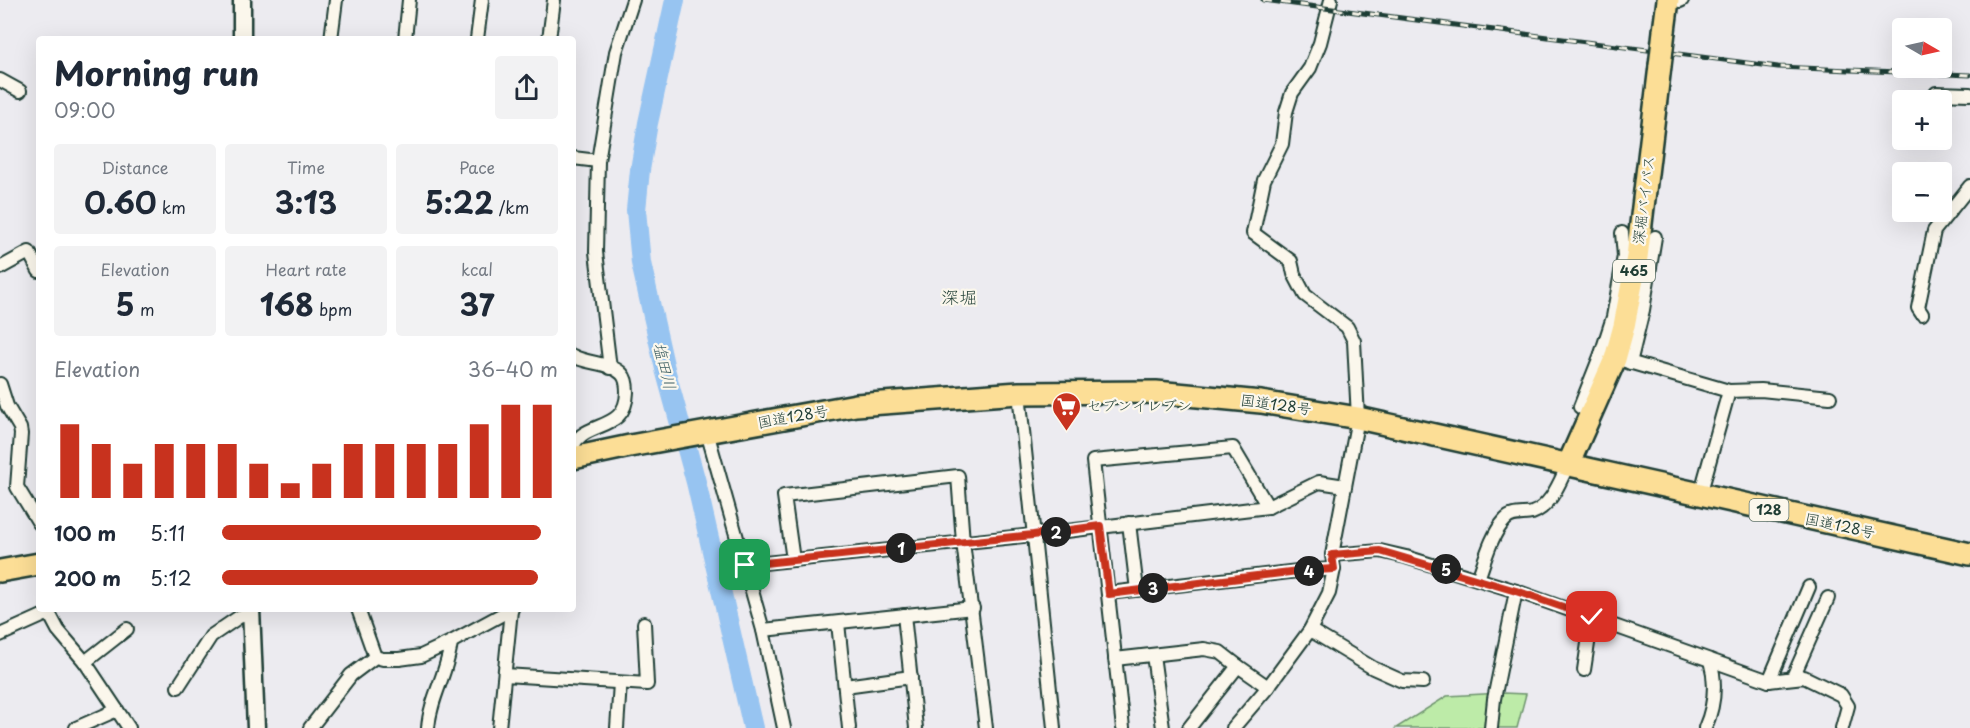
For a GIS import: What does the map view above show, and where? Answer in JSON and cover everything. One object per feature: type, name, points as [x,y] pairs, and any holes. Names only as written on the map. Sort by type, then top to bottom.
[{"type":"highway","name":"深堀バイパス","points":[[1568,465],[1615,359],[1624,327],[1637,257],[1668,0]]},
{"type":"highway","name":"国道128号","points":[[576,457],[856,405],[1019,393],[1156,392],[1261,402],[1359,418],[1970,554]]},
{"type":"highway","points":[[0,571],[36,565]]},
{"type":"street","points":[[242,0],[242,36]]},
{"type":"street","points":[[331,36],[336,0]]},
{"type":"street","points":[[405,36],[410,0]]},
{"type":"street","points":[[477,36],[482,0]]},
{"type":"street","points":[[549,36],[554,0]]},
{"type":"street","points":[[610,368],[596,252],[598,161],[616,52],[633,0]]},
{"type":"street","points":[[1233,728],[1268,687],[1311,630],[1329,593],[1334,569],[1332,555],[1359,418],[1354,341],[1347,327],[1305,295],[1294,274],[1291,261],[1253,233],[1264,180],[1282,144],[1286,112],[1292,93],[1310,68],[1320,43],[1331,0]]},
{"type":"street","points":[[0,80],[20,92]]},
{"type":"street","points":[[1952,93],[1970,94]]},
{"type":"street","points":[[576,158],[598,161]]},
{"type":"street","points":[[1922,314],[1918,308],[1934,231],[1970,186]]},
{"type":"street","points":[[1615,359],[1613,317],[1624,256],[1622,233]]},
{"type":"street","points":[[1615,359],[1643,310],[1655,237]]},
{"type":"street","points":[[0,268],[29,252],[36,265]]},
{"type":"street","points":[[576,357],[622,374],[627,386],[624,406],[617,417],[582,435],[576,442]]},
{"type":"street","points":[[1615,359],[1729,391],[1761,390],[1830,397]]},
{"type":"street","points":[[0,384],[21,434],[17,487],[36,518]]},
{"type":"street","points":[[1700,495],[1729,391]]},
{"type":"street","points":[[1019,393],[1054,728]]},
{"type":"street","points":[[707,432],[763,630],[784,728]]},
{"type":"street","points":[[1123,728],[1093,461],[1233,448],[1268,507]]},
{"type":"street","points":[[1478,579],[1495,534],[1507,518],[1520,513],[1533,513],[1546,504],[1568,465]]},
{"type":"street","points":[[793,560],[784,496],[958,476],[963,542],[973,608],[986,728]]},
{"type":"street","points":[[745,565],[1033,535],[1268,507],[1319,482],[1345,486]]},
{"type":"street","points":[[1130,523],[1137,590]]},
{"type":"street","points":[[1332,555],[1380,551],[1516,591],[1769,681],[1804,677],[1841,695],[1848,706],[1842,728]]},
{"type":"street","points":[[1109,594],[1298,571],[1334,569]]},
{"type":"street","points":[[1769,681],[1809,587]]},
{"type":"street","points":[[1491,728],[1494,699],[1516,591]]},
{"type":"street","points":[[1793,677],[1827,598]]},
{"type":"street","points":[[763,630],[973,608]]},
{"type":"street","points":[[0,635],[48,612]]},
{"type":"street","points":[[50,612],[58,630],[85,662],[129,728]]},
{"type":"street","points":[[178,687],[211,636],[249,612]]},
{"type":"street","points":[[251,612],[256,728]]},
{"type":"street","points":[[359,612],[375,657]]},
{"type":"street","points":[[310,728],[351,675],[375,657],[399,659],[421,656],[506,612]]},
{"type":"street","points":[[499,728],[511,612]]},
{"type":"street","points":[[904,615],[916,728]]},
{"type":"street","points":[[1584,670],[1592,617]]},
{"type":"street","points":[[505,675],[647,684],[644,623]]},
{"type":"street","points":[[838,623],[849,728]]},
{"type":"street","points":[[85,662],[127,629]]},
{"type":"street","points":[[1311,630],[1373,668],[1401,681],[1423,682]]},
{"type":"street","points":[[428,728],[429,713],[450,657],[451,642]]},
{"type":"street","points":[[1115,659],[1204,649],[1220,652],[1268,687]]},
{"type":"street","points":[[1153,655],[1163,728]]},
{"type":"street","points":[[1705,728],[1715,697],[1714,672],[1710,660]]},
{"type":"street","points":[[1189,728],[1238,666]]},
{"type":"street","points":[[845,686],[911,677]]},
{"type":"street","points":[[617,728],[620,682]]},
{"type":"street","points":[[76,728],[117,710]]},
{"type":"green space","points":[[1526,694],[1517,728],[1396,728],[1447,696]]},
{"type":"waterway","name":"塩田川","points":[[675,0],[640,170],[636,210],[641,263],[665,369],[696,482],[753,728]]},
{"type":"railway","points":[[1263,0],[1778,67],[1970,75]]},
{"type":"place","name":"セブンイレブン","points":[[1066,432]]},
{"type":"district","name":"深堀","points":[[959,298]]},
{"type":"route","points":[[745,565],[1100,526],[1109,594],[1298,571],[1334,569],[1332,555],[1380,551],[1516,591],[1592,617]]}]
